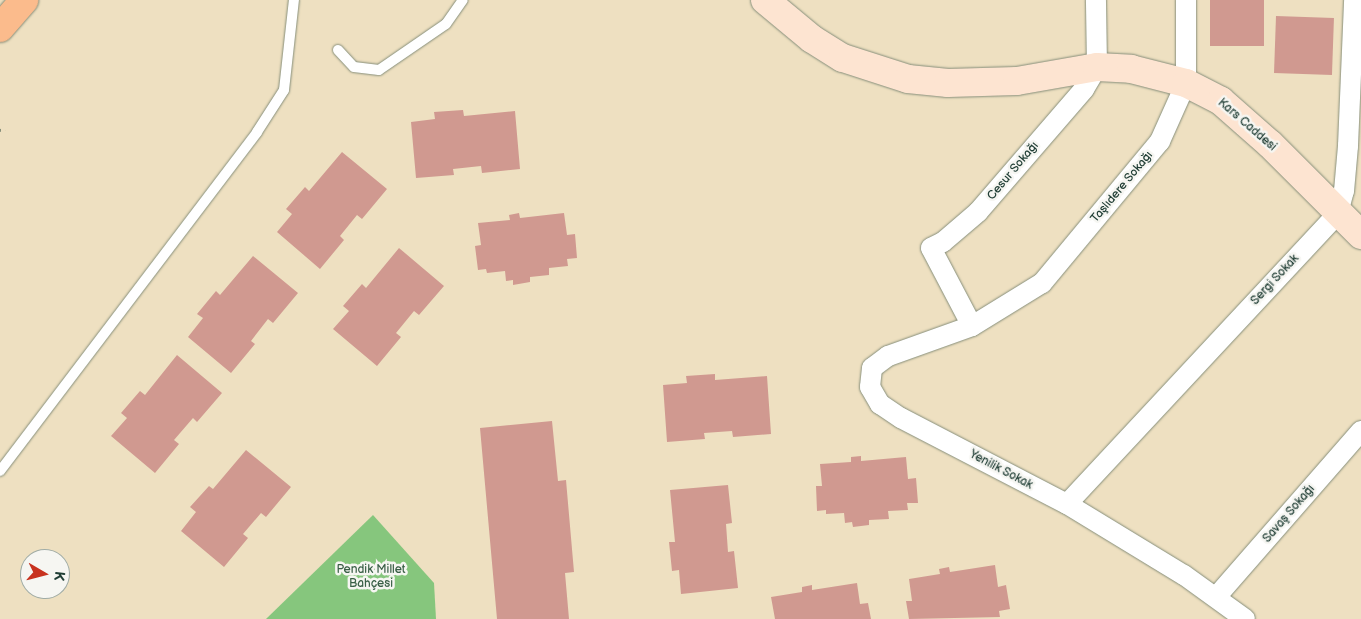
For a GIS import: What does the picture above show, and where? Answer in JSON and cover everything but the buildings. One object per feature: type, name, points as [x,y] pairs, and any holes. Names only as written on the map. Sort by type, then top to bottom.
[{"type":"main road","points":[[0,28],[24,0]]},
{"type":"street","name":"Kars Caddesi","points":[[764,0],[827,50],[886,75],[964,84],[1053,76],[1086,68]]},
{"type":"street","name":"Kars Caddesi","points":[[782,0],[833,42],[885,64],[952,72],[1052,67],[1131,69],[1186,83],[1221,101],[1270,144],[1361,235]]},
{"type":"street","points":[[1086,68],[1096,0]]},
{"type":"street","name":"Taşlıdere Sokağı","points":[[972,326],[1042,283],[1160,141],[1186,83],[1186,0]]},
{"type":"street","name":"Sergi Sokak","points":[[1067,504],[1338,213],[1344,191],[1348,146],[1354,0]]},
{"type":"street","name":"Cesur Sokağı","points":[[972,326],[931,248],[957,230],[991,198],[1084,89],[1086,68]]},
{"type":"street","name":"Yenilik Sokak","points":[[972,326],[888,356],[872,368],[870,387],[880,404],[901,418],[1067,504],[1217,596],[1244,619]]},
{"type":"street","name":"Savaş Sokağı","points":[[1217,596],[1361,431]]},
{"type":"lane","points":[[0,471],[257,132],[284,90],[294,0]]},
{"type":"lane","points":[[338,50],[354,67],[379,70],[446,24],[463,0]]},
{"type":"path","points":[[0,130],[5,130]]},
{"type":"green space","name":"Pendik Millet Bahçesi","points":[[373,515],[434,583],[436,619],[266,619]]}]
